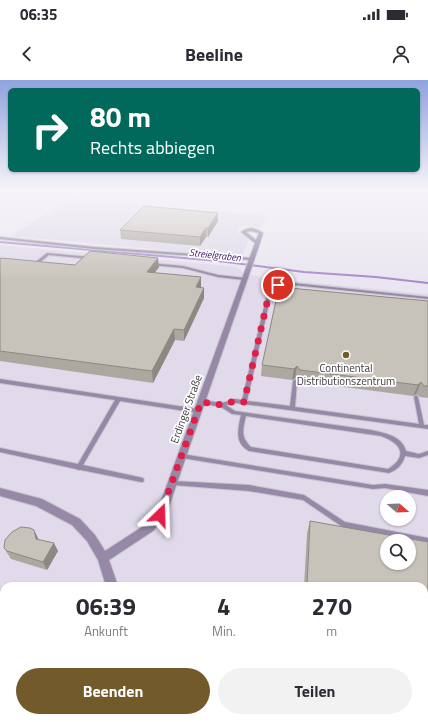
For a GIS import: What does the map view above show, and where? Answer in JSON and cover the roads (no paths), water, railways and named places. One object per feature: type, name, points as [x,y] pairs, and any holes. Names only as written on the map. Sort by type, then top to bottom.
[{"type":"street","name":"Erdinger Straße","points":[[103,558],[149,528],[160,515],[173,483],[258,243]]},
{"type":"street","points":[[0,492],[38,502],[76,522],[91,538],[103,558],[111,582]]},
{"type":"lane","points":[[0,238],[251,263]]},
{"type":"lane","points":[[33,267],[48,254],[96,258]]},
{"type":"lane","points":[[143,263],[183,267],[218,276],[245,279]]},
{"type":"lane","points":[[244,402],[270,290],[273,287],[278,285],[293,284],[428,298]]},
{"type":"lane","points":[[0,381],[118,399],[200,406],[222,405],[235,401],[426,428],[416,397]]},
{"type":"lane","points":[[292,408],[295,381]]},
{"type":"lane","points":[[79,468],[118,399]]},
{"type":"lane","points":[[222,405],[234,413],[244,414],[388,436],[396,440],[403,453],[402,461],[389,471],[249,449],[243,444],[239,437],[244,414]]},
{"type":"lane","points":[[0,450],[141,480]]},
{"type":"lane","points":[[403,453],[419,456],[428,453]]},
{"type":"lane","points":[[182,456],[373,487],[385,486],[428,493]]},
{"type":"lane","points":[[173,483],[249,488],[304,498],[344,525],[428,541]]},
{"type":"waterway","name":"Streielgraben","points":[[0,242],[218,261],[304,272],[376,277],[428,283]]},
{"type":"place","name":"Continental Distributionszentrum","points":[[346,355]]}]
